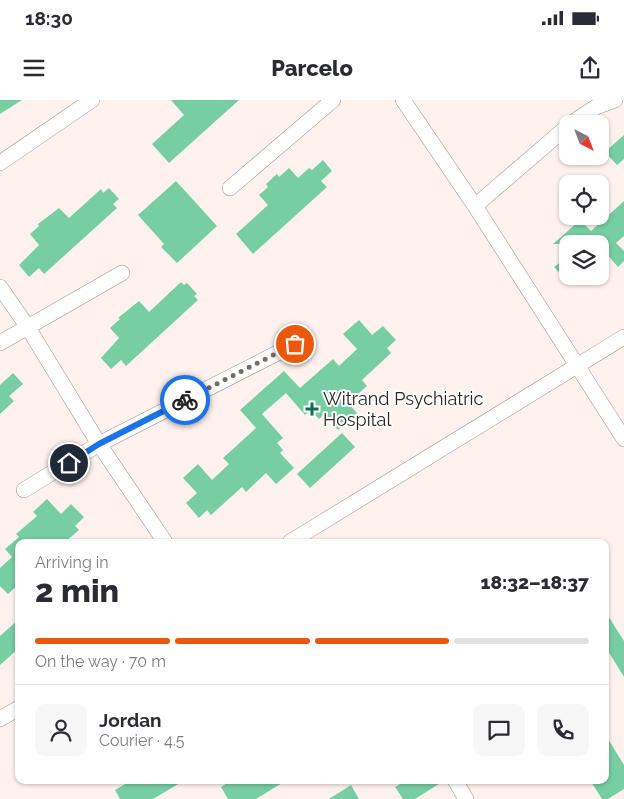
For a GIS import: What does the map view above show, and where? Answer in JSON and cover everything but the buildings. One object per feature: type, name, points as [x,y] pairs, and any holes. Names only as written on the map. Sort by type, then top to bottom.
[{"type":"street","points":[[230,188],[333,100]]},
{"type":"street","points":[[403,100],[475,206],[624,439]]},
{"type":"street","points":[[584,115],[596,107],[615,100]]},
{"type":"street","points":[[0,163],[89,101]]},
{"type":"street","points":[[475,206],[559,134]]},
{"type":"street","points":[[0,343],[27,326],[122,274]]},
{"type":"street","points":[[0,287],[27,326],[99,444],[163,539]]},
{"type":"street","points":[[301,539],[624,337]]},
{"type":"street","points":[[24,490],[99,444],[295,344]]},
{"type":"street","points":[[0,719],[15,710]]},
{"type":"street","points":[[457,784],[466,799]]},
{"type":"way so far","points":[[185,400],[295,344]]},
{"type":"place","name":"Witrand Psychiatric Hospital","points":[[312,409]]},
{"type":"route","points":[[69,463],[99,444],[185,400]]}]
